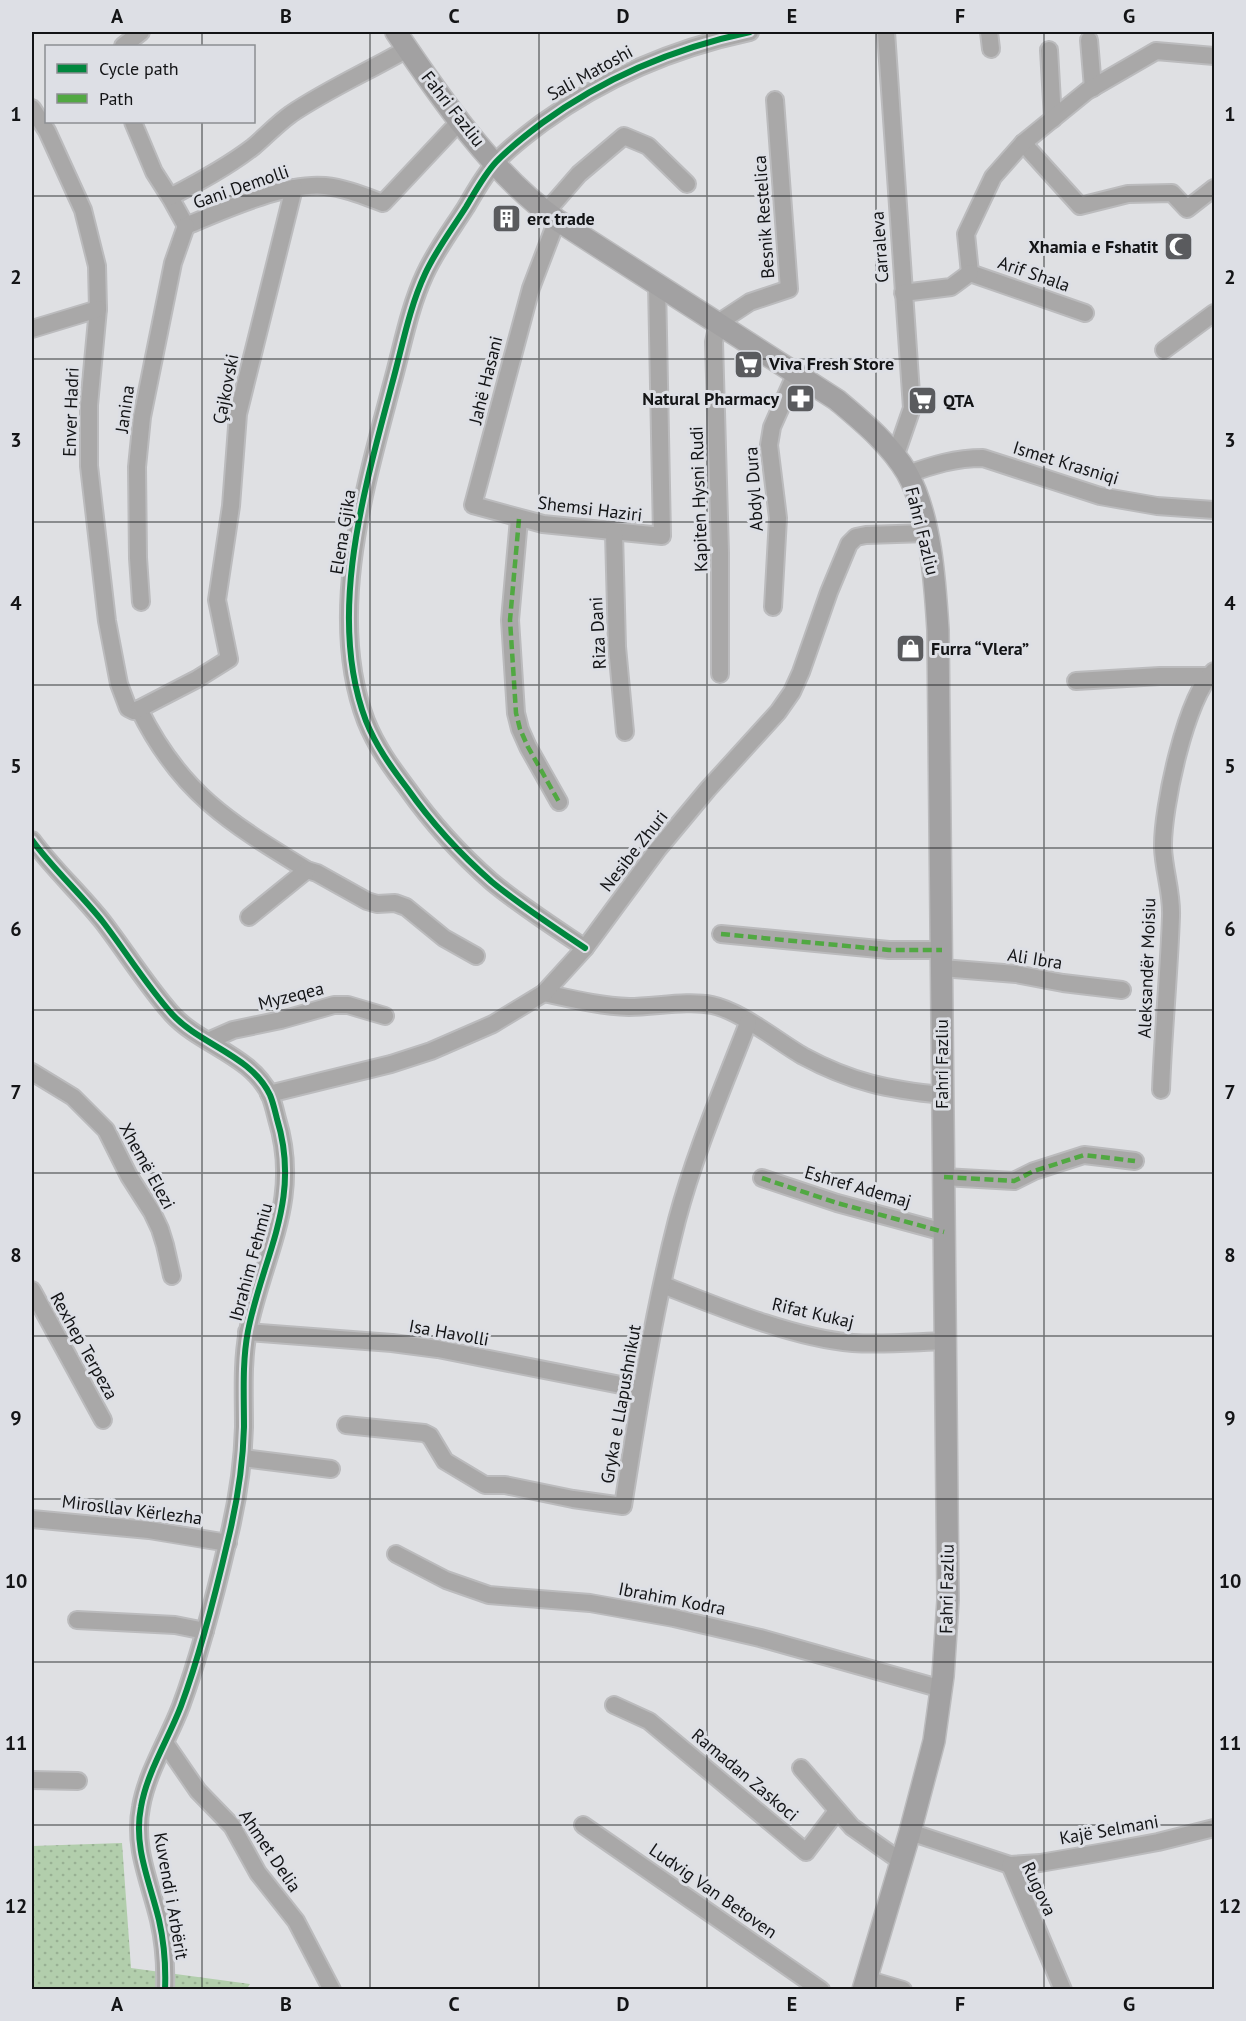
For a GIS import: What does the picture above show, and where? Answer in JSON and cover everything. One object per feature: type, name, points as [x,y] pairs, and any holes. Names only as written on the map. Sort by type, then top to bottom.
[{"type":"main road","name":"Fahri Fazliu","points":[[396,32],[460,121],[529,199],[837,400],[861,420],[896,457],[908,474],[918,498],[927,533],[935,575],[938,630],[948,1600],[942,1689],[934,1742],[902,1862],[865,1984]]},
{"type":"street","name":"Sali Matoshi","points":[[495,163],[522,139],[572,103],[626,73],[708,36],[750,32]]},
{"type":"street","name":"Carraleva","points":[[886,32],[912,408],[896,457]]},
{"type":"street","points":[[989,32],[991,49]]},
{"type":"street","points":[[1089,40],[1093,88]]},
{"type":"street","points":[[171,197],[236,159],[289,115],[311,101],[407,49]]},
{"type":"street","points":[[1049,50],[1053,119]]},
{"type":"street","name":"Arif Shala","points":[[970,273],[966,234],[993,177],[1023,143],[1093,88],[1156,51],[1215,56]]},
{"type":"street","name":"Besnik Restelica","points":[[718,323],[750,302],[789,289],[775,100]]},
{"type":"street","name":"Enver Hadri","points":[[36,111],[83,210],[97,266],[98,309],[89,414],[89,466],[107,621],[115,667],[128,708],[134,711],[139,709],[153,738],[192,789],[216,810],[307,870],[317,873],[367,901],[377,904],[395,903],[406,907],[444,938],[476,956]]},
{"type":"street","name":"Gani Demolli","points":[[133,123],[154,172],[171,197],[186,226],[255,199],[309,185],[345,190],[383,203],[460,121]]},
{"type":"street","points":[[552,216],[579,174],[624,136],[648,146],[687,184]]},
{"type":"street","points":[[1023,143],[1080,206],[1128,194],[1172,193],[1187,209],[1215,188]]},
{"type":"street","name":"Elena Gjika","points":[[495,163],[434,257],[416,298],[367,481],[353,556],[350,626],[353,661],[358,694],[375,742],[418,804],[492,882],[585,948]]},
{"type":"street","name":"Çajkovski","points":[[139,709],[197,679],[229,659],[217,600],[231,506],[240,399],[294,188]]},
{"type":"street","name":"Jahë Hasani","points":[[519,519],[473,505],[552,216]]},
{"type":"street","name":"Janina","points":[[141,602],[137,467],[142,417],[173,263],[186,226]]},
{"type":"street","name":"Arif Shala","points":[[903,293],[951,287],[970,273]]},
{"type":"street","name":"Arif Shala","points":[[970,273],[1085,313]]},
{"type":"street","name":"Shemsi Haziri","points":[[559,802],[528,747],[516,713],[510,620],[519,519],[614,533],[662,536],[657,284]]},
{"type":"street","points":[[32,329],[98,309]]},
{"type":"street","points":[[1164,350],[1211,311]]},
{"type":"street","name":"Kapiten Hysni Rudi","points":[[718,323],[714,342],[714,361],[720,553],[720,674]]},
{"type":"street","name":"Abdyl Dura","points":[[773,607],[778,518],[769,445],[772,427],[796,373]]},
{"type":"street","name":"Ismet Krasniqi","points":[[908,474],[939,463],[963,458],[983,458],[1100,496],[1157,506],[1215,510]]},
{"type":"street","name":"Riza Dani","points":[[614,533],[618,659],[625,732]]},
{"type":"street","name":"Nesibe Zhuri","points":[[269,1094],[391,1064],[431,1051],[493,1024],[544,993],[585,948],[658,849],[792,692],[849,544],[856,537],[866,535],[927,533]]},
{"type":"street","name":"Aleksandër Moisiu","points":[[1076,681],[1212,673]]},
{"type":"street","name":"Aleksandër Moisiu","points":[[1161,1090],[1172,899],[1163,848],[1165,822],[1184,734],[1196,699],[1212,673]]},
{"type":"street","name":"Ibrahim Fehmiu","points":[[32,840],[101,920],[173,1015],[189,1030],[245,1066],[261,1083],[269,1094],[281,1131],[285,1156],[286,1179],[283,1208],[248,1332],[243,1391],[243,1458],[235,1513],[206,1630],[179,1710],[165,1743]]},
{"type":"street","points":[[249,917],[307,870]]},
{"type":"street","points":[[721,934],[889,950],[942,959]]},
{"type":"street","name":"Ali Ibra","points":[[942,959],[1063,983],[1122,990]]},
{"type":"street","points":[[544,993],[579,1001],[628,1007],[710,1005],[726,1010],[802,1055],[853,1079],[893,1090],[943,1095]]},
{"type":"street","name":"Myzeqea","points":[[208,1041],[234,1030],[334,1005],[348,1005],[385,1016]]},
{"type":"street","name":"Gryka e Llapushnikut","points":[[346,1425],[424,1432],[430,1436],[445,1461],[485,1485],[505,1485],[573,1499],[623,1506],[641,1389],[678,1218],[696,1160],[748,1023]]},
{"type":"street","name":"Xhemë Elezi","points":[[32,1072],[73,1097],[106,1130],[129,1176],[160,1229],[172,1276]]},
{"type":"street","points":[[944,1177],[1014,1181],[1034,1171],[1084,1155],[1135,1161]]},
{"type":"street","name":"Eshref Ademaj","points":[[762,1179],[837,1203],[944,1232]]},
{"type":"street","name":"Rifat Kukaj","points":[[663,1285],[759,1320],[821,1338],[852,1343],[945,1341]]},
{"type":"street","name":"Rexhep Terpeza","points":[[32,1290],[103,1420]]},
{"type":"street","name":"Isa Havolli","points":[[248,1332],[426,1347],[641,1389]]},
{"type":"street","points":[[243,1458],[331,1469]]},
{"type":"street","name":"Mirosllav Kërlezha","points":[[32,1519],[148,1530],[228,1543]]},
{"type":"street","name":"Ibrahim Kodra","points":[[396,1554],[446,1580],[489,1595],[590,1604],[674,1618],[760,1638],[942,1689]]},
{"type":"street","points":[[77,1620],[175,1625],[206,1630]]},
{"type":"street","name":"Ramadan Zaskoci","points":[[614,1705],[649,1722],[806,1852],[837,1811]]},
{"type":"street","name":"Kuvendi i Arbërit","points":[[165,1743],[150,1776],[141,1806],[139,1830],[140,1854],[163,1940],[165,1989]]},
{"type":"street","name":"Ahmet Delia","points":[[165,1743],[198,1791],[232,1826],[258,1873],[296,1921],[332,1989]]},
{"type":"street","name":"Ramadan Zaskoci","points":[[801,1768],[837,1811],[860,1833],[902,1862]]},
{"type":"street","points":[[32,1780],[78,1781]]},
{"type":"street","name":"Ludvig Van Betoven","points":[[583,1824],[821,1989]]},
{"type":"street","name":"Kajë Selmani","points":[[1010,1865],[1040,1863],[1104,1852],[1215,1828]]},
{"type":"street","name":"Rugova","points":[[910,1832],[1010,1865],[1063,1989]]},
{"type":"street","points":[[865,1984],[903,1989]]},
{"type":"green space","points":[[122,1843],[131,1968],[250,1984],[246,1990],[32,1989],[32,1846]]},
{"type":"marked path","points":[[519,519],[510,620],[516,713],[528,747],[559,802]]},
{"type":"marked path","points":[[721,934],[889,950],[942,950]]},
{"type":"marked path","points":[[944,1177],[1014,1181],[1034,1171],[1084,1155],[1135,1161]]},
{"type":"marked path","points":[[762,1178],[837,1203],[944,1232]]},
{"type":"cycle path","points":[[585,948],[514,899],[469,860],[416,801],[374,739],[366,721],[355,681],[349,639],[350,595],[361,508],[414,300],[429,265],[492,167],[512,146],[542,123],[616,78],[695,46],[750,32]]},
{"type":"cycle path","points":[[32,840],[103,922],[172,1014],[183,1025],[238,1060],[261,1081],[270,1095],[284,1148],[283,1202],[246,1343],[242,1455],[231,1526],[213,1603],[195,1665],[181,1706],[148,1781],[141,1807],[139,1836],[161,1928],[165,1990]]},
{"type":"place","name":"erc trade","points":[[506,219]]},
{"type":"place","name":"Xhamia e Fshatit","points":[[1179,247]]},
{"type":"place","name":"Viva Fresh Store","points":[[748,364]]},
{"type":"place","name":"Natural Pharmacy","points":[[800,399]]},
{"type":"place","name":"QTA","points":[[922,401]]},
{"type":"place","name":"Furra “Vlera”","points":[[910,649]]}]
